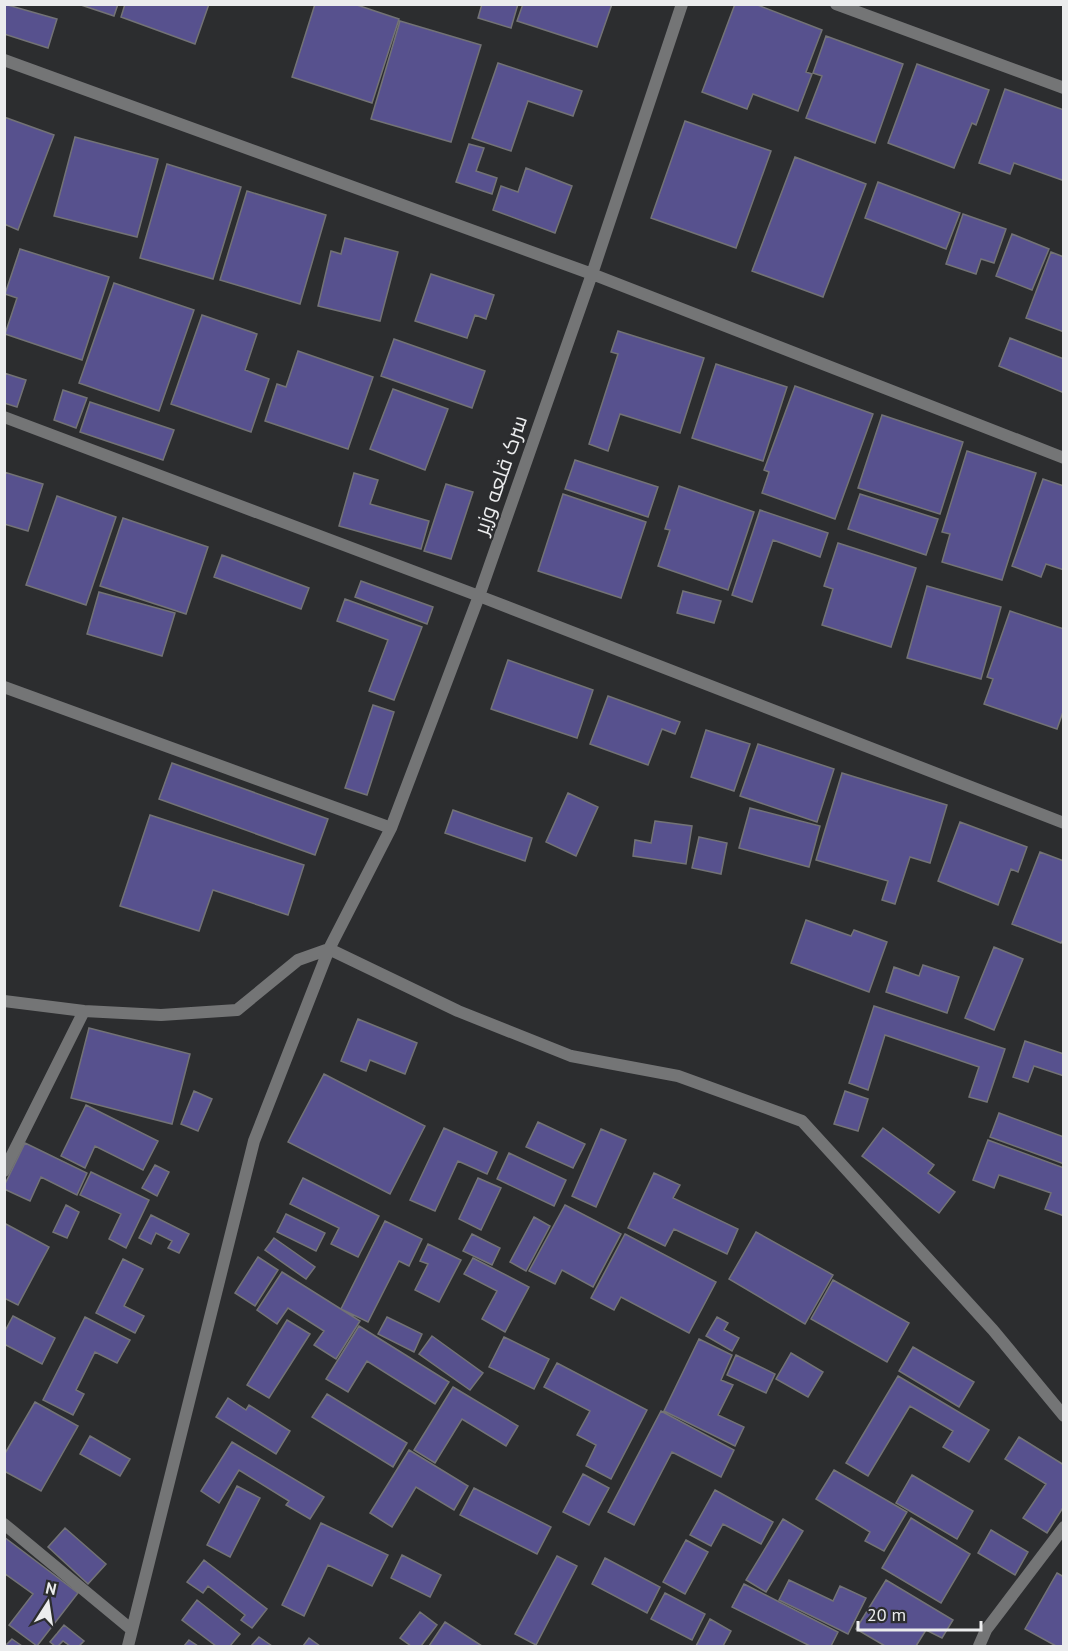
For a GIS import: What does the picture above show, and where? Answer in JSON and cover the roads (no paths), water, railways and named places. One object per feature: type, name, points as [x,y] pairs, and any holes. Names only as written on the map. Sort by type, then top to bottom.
[{"type":"street","name":"سرک قلعه وزیر","points":[[128,1647],[254,1141],[329,949],[392,828],[479,596],[592,274],[682,4]]},
{"type":"street","points":[[836,4],[1064,88]]},
{"type":"street","points":[[4,60],[592,274],[1064,458]]},
{"type":"street","points":[[4,417],[479,596],[1064,823]]},
{"type":"street","points":[[4,687],[392,828]]},
{"type":"street","points":[[4,1001],[84,1011],[161,1015],[237,1010],[298,960],[329,949],[458,1011],[571,1056],[678,1076],[802,1121],[993,1330],[1064,1416]]},
{"type":"street","points":[[4,1171],[84,1011]]},
{"type":"street","points":[[4,1524],[132,1630]]},
{"type":"street","points":[[979,1647],[986,1630],[1064,1527]]}]
